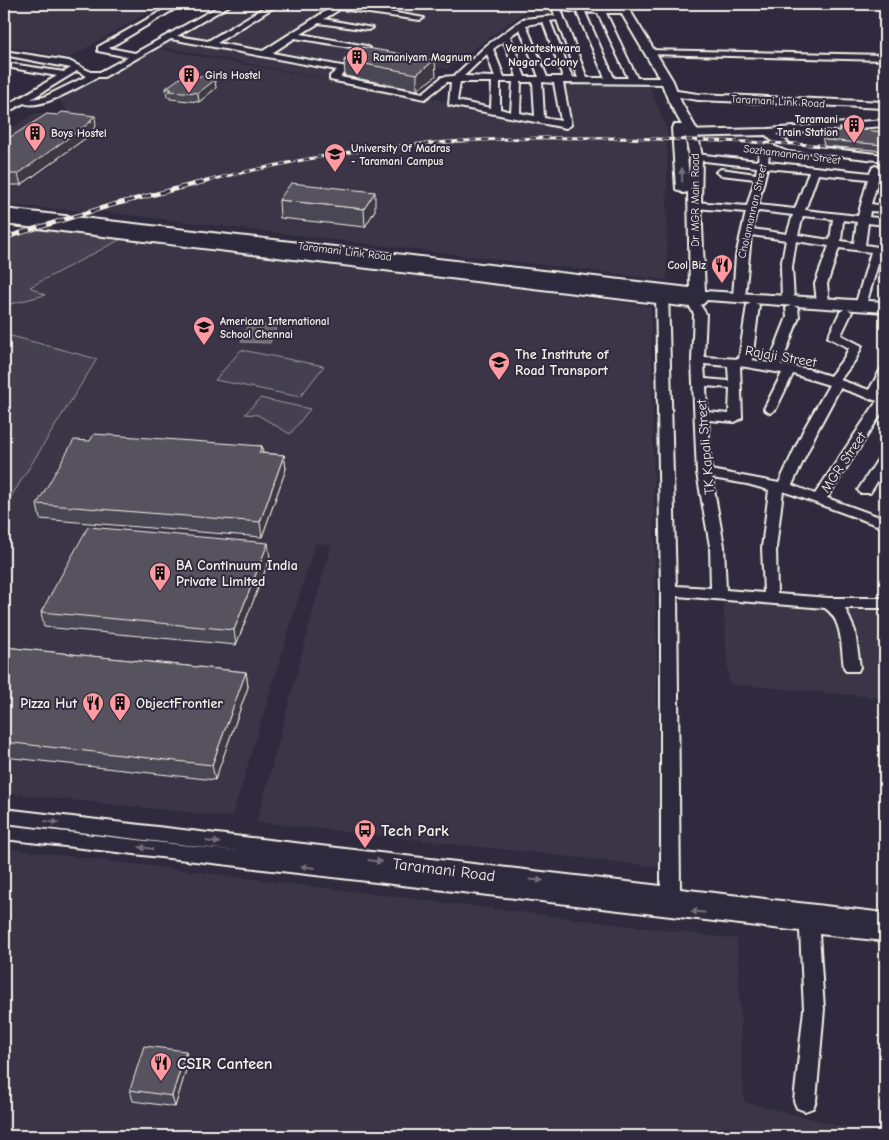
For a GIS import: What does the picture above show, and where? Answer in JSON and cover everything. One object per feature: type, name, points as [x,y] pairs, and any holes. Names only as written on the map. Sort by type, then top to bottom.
[{"type":"main road","name":"Dr MGR Main Road","points":[[621,7],[649,52],[696,156],[692,297]]},
{"type":"main road","name":"Dr MGR Main Road","points":[[621,7],[667,89],[686,135],[692,297]]},
{"type":"main road","name":"Taramani Link Road","points":[[4,213],[358,252],[662,295]]},
{"type":"main road","name":"Taramani Link Road","points":[[4,220],[692,297]]},
{"type":"main road","points":[[692,297],[739,297],[846,312],[885,315]]},
{"type":"main road","points":[[692,297],[753,305],[823,303],[885,307]]},
{"type":"street","points":[[138,56],[101,50],[180,4]]},
{"type":"street","points":[[23,101],[40,101],[96,75],[107,73],[228,4]]},
{"type":"street","points":[[208,45],[275,4]]},
{"type":"street","points":[[526,4],[558,12],[621,7]]},
{"type":"street","points":[[263,55],[341,5],[420,18]]},
{"type":"street","points":[[600,8],[634,82]]},
{"type":"street","points":[[580,10],[611,81]]},
{"type":"street","points":[[474,94],[452,104],[457,78],[489,48],[529,20],[546,20],[558,12]]},
{"type":"street","points":[[558,12],[584,81]]},
{"type":"street","points":[[317,20],[368,28]]},
{"type":"street","points":[[546,20],[569,80]]},
{"type":"street","points":[[522,24],[541,80],[540,120]]},
{"type":"street","points":[[293,35],[366,48]]},
{"type":"street","points":[[506,36],[519,80],[515,116]]},
{"type":"street","points":[[171,37],[344,69]]},
{"type":"street","points":[[489,48],[498,80],[495,112]]},
{"type":"street","points":[[649,52],[885,58]]},
{"type":"street","points":[[4,53],[69,64],[96,75]]},
{"type":"street","points":[[99,58],[125,63]]},
{"type":"street","points":[[354,62],[333,78],[425,96],[445,79],[457,78]]},
{"type":"street","points":[[4,64],[64,75]]},
{"type":"street","points":[[6,112],[78,68]]},
{"type":"street","points":[[440,73],[457,78],[495,112],[566,125],[558,80]]},
{"type":"street","name":"Taramani Link Road","points":[[474,94],[498,80],[611,81],[634,82],[667,89],[701,100],[885,107]]},
{"type":"street","points":[[56,81],[75,85]]},
{"type":"street","points":[[6,112],[29,112]]},
{"type":"street","points":[[686,135],[852,130],[885,123]]},
{"type":"street","points":[[768,132],[779,143],[813,151],[881,158],[880,177],[874,193],[865,207],[859,247]]},
{"type":"street","points":[[774,367],[793,317],[785,287],[792,237],[813,168],[813,151]]},
{"type":"street","name":"Sozhamannan Street","points":[[696,156],[764,159],[880,177]]},
{"type":"street","name":"Cholamannan Street","points":[[739,297],[740,268],[764,159]]},
{"type":"street","points":[[721,172],[760,177]]},
{"type":"street","points":[[694,205],[885,222]]},
{"type":"street","points":[[865,207],[885,209]]},
{"type":"street","points":[[823,303],[821,284],[835,244],[838,217]]},
{"type":"street","points":[[747,231],[881,250],[861,306]]},
{"type":"street","points":[[662,295],[669,590],[671,902]]},
{"type":"street","name":"TK Kapali Street","points":[[692,297],[700,314],[698,360],[704,473],[716,546],[720,594]]},
{"type":"street","points":[[702,416],[735,418],[739,363],[753,305]]},
{"type":"street","points":[[771,591],[769,548],[780,488],[834,383],[856,346],[834,337],[846,312]]},
{"type":"street","name":"Rajaji Street","points":[[698,360],[774,367],[808,373],[880,399]]},
{"type":"street","points":[[770,409],[789,370]]},
{"type":"street","name":"MGR Street","points":[[818,500],[880,399],[885,372]]},
{"type":"street","points":[[700,382],[736,385]]},
{"type":"street","points":[[866,490],[885,460]]},
{"type":"street","points":[[704,473],[749,480],[780,488],[885,524]]},
{"type":"street","points":[[669,590],[829,603],[885,603]]},
{"type":"street","points":[[829,603],[837,606],[843,614],[852,668]]},
{"type":"street","name":"Taramani Road","points":[[4,816],[671,902],[885,933]]},
{"type":"street","name":"Taramani Road","points":[[4,832],[671,902],[885,921]]},
{"type":"street","points":[[805,1101],[814,1009],[809,923]]},
{"type":"shaded area","points":[[4,4],[162,4],[69,58],[4,46]]},
{"type":"shaded area","points":[[227,4],[555,4],[549,15],[525,11],[447,69],[365,53],[328,79],[157,46]]},
{"type":"shaded area","points":[[555,4],[575,4],[575,6]]},
{"type":"shaded area","points":[[694,4],[845,4],[849,9]]},
{"type":"shaded area","name":"University Of Madras - Taramani Campus","points":[[154,48],[566,123],[564,80],[648,82],[667,130],[667,280],[113,213],[4,205],[4,133],[35,113],[62,116],[67,110],[59,99]]},
{"type":"shaded area","points":[[40,227],[125,237],[30,287],[45,295],[7,305],[4,309],[4,240]]},
{"type":"shaded area","points":[[125,237],[651,306],[660,867],[257,822],[331,544],[315,544],[232,817],[4,793],[4,508],[97,359],[4,334],[4,309],[6,305],[44,295],[30,287]]},
{"type":"shaded area","points":[[248,325],[277,326],[270,343],[241,342]]},
{"type":"shaded area","points":[[4,334],[97,359],[4,508]]},
{"type":"shaded area","points":[[241,350],[324,366],[300,397],[215,380]]},
{"type":"shaded area","points":[[260,398],[310,409],[290,434],[258,415],[245,414]]},
{"type":"shaded area","points":[[722,588],[885,601],[885,698],[729,684]]},
{"type":"shaded area","points":[[4,848],[737,939],[744,1102],[882,1136],[4,1136]]},
{"type":"building","points":[[362,47],[435,60],[417,74],[344,60]]},
{"type":"building","points":[[184,75],[212,77],[209,79],[215,80],[198,93],[169,91],[172,89],[166,88]]},
{"type":"building","points":[[62,112],[95,116],[89,121],[92,121],[18,174],[4,174],[4,141],[47,114],[58,115]]},
{"type":"building","points":[[839,128],[885,132],[885,145],[825,140],[823,130],[840,131]]},
{"type":"building","points":[[291,183],[375,192],[364,209],[279,200]]},
{"type":"building","points":[[94,434],[262,446],[259,453],[284,455],[260,522],[37,504],[74,440],[90,441]]},
{"type":"building","name":"BA Continuum India Private Limited","points":[[88,527],[268,543],[234,630],[41,612]]},
{"type":"building","name":"ObjectFrontier","points":[[4,647],[246,672],[212,765],[4,742]]},
{"type":"building","name":"CSIR Canteen","points":[[144,1046],[186,1051],[172,1096],[130,1090]]},
{"type":"building","points":[[42,1132],[78,1136],[41,1136]]},
{"type":"railway","points":[[198,183],[323,156],[424,144],[483,140],[601,138],[838,146]]},
{"type":"railway","points":[[4,238],[112,205],[203,182]]},
{"type":"place","name":"Ramaniyam Magnum","points":[[357,76]]},
{"type":"place","name":"Girls Hostel","points":[[189,94]]},
{"type":"place","name":"Taramani Train Station","points":[[854,144]]},
{"type":"place","name":"Boys Hostel","points":[[35,152]]},
{"type":"place","name":"University Of Madras - Taramani Campus","points":[[335,173]]},
{"type":"place","name":"Cool Biz","points":[[722,284]]},
{"type":"place","name":"American International School Chennai","points":[[204,346]]},
{"type":"place","name":"The Institute of Road Transport","points":[[499,381]]},
{"type":"place","name":"BA Continuum India Private Limited","points":[[160,592]]},
{"type":"place","name":"Pizza Hut","points":[[93,722]]},
{"type":"place","name":"ObjectFrontier","points":[[120,722]]},
{"type":"place","name":"Tech Park","points":[[365,849]]},
{"type":"place","name":"CSIR Canteen","points":[[161,1082]]},
{"type":"district","name":"Venkateshwara Nagar Colony","points":[[543,55]]}]
